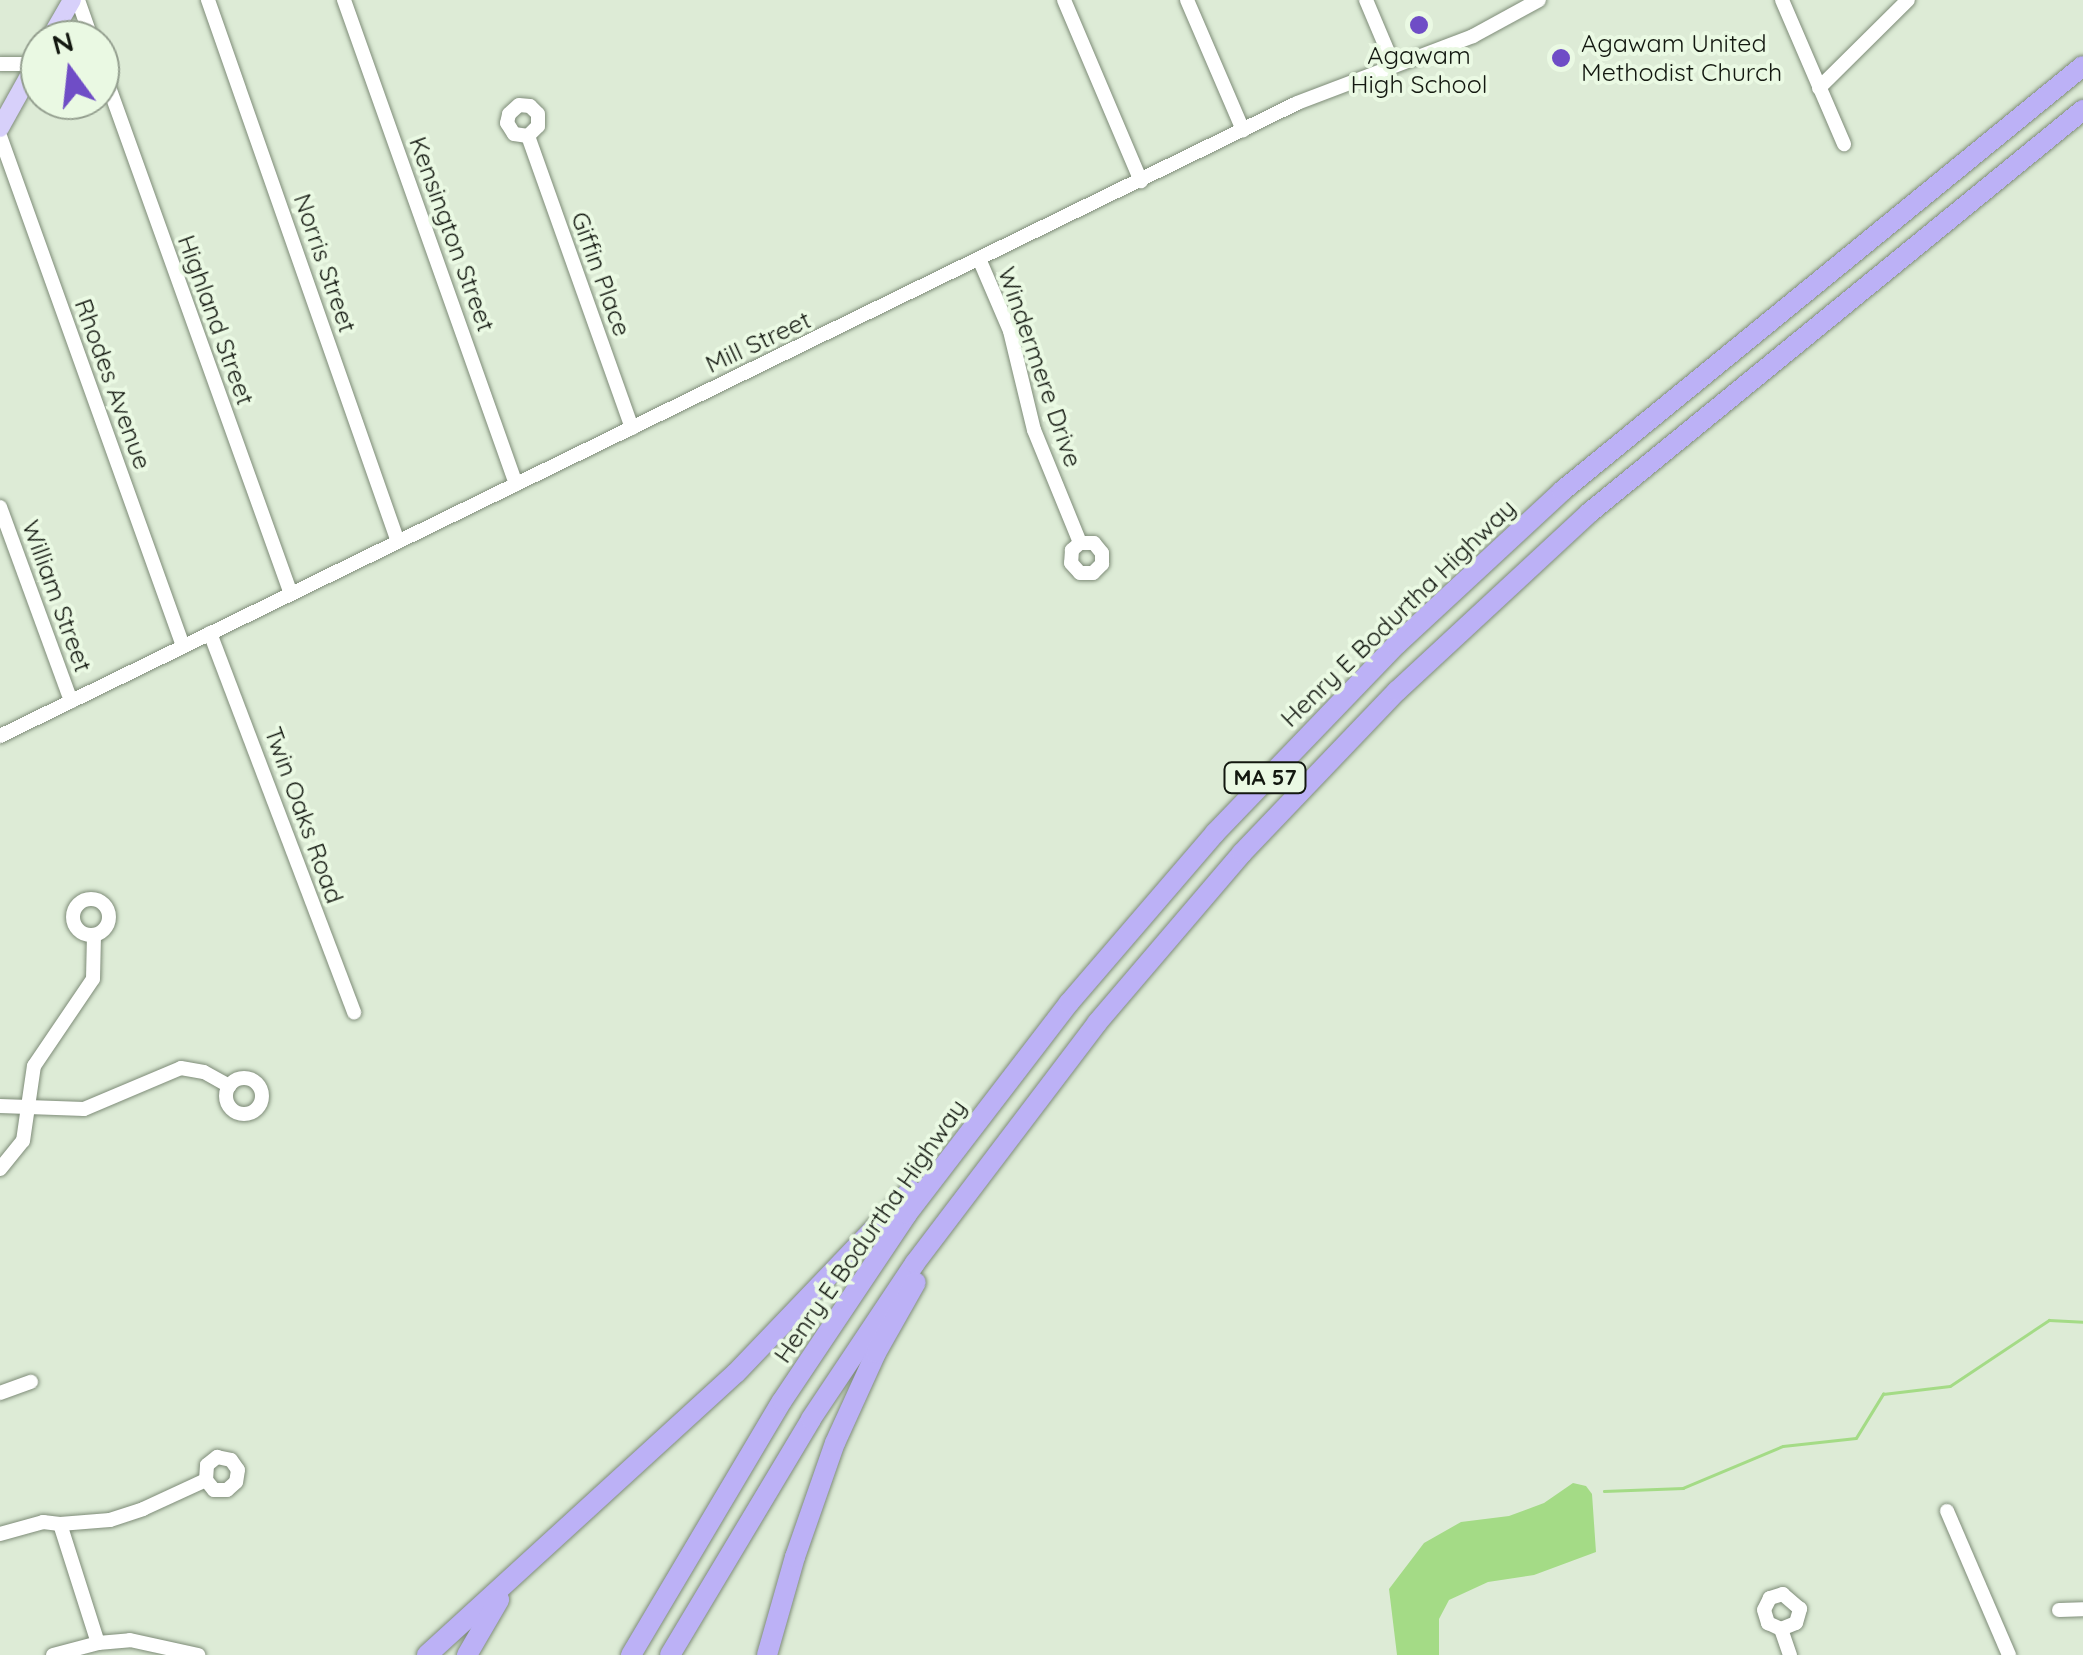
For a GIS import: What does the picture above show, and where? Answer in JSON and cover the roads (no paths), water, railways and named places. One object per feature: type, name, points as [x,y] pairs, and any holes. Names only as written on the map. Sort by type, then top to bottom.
[{"type":"highway","name":"Henry E Bodurtha Highway","points":[[631,1655],[822,1338],[999,1092],[1215,832],[1451,592],[1619,442],[2083,66]]},
{"type":"highway","name":"MA 57","points":[[670,1655],[772,1481],[882,1309],[1073,1052],[1280,812],[1492,601],[1675,440],[2083,110]]},
{"type":"highway","points":[[767,1655],[822,1478],[876,1353],[944,1238],[1073,1052]]},
{"type":"highway","points":[[427,1655],[763,1348],[999,1092]]},
{"type":"highway","points":[[467,1655],[499,1600],[544,1549]]},
{"type":"main road","points":[[0,128],[20,92]]},
{"type":"street","name":"Norris Street","points":[[208,0],[398,542]]},
{"type":"street","name":"Kensington Street","points":[[344,0],[516,484]]},
{"type":"street","points":[[1064,0],[1142,181]]},
{"type":"street","points":[[1188,0],[1243,130]]},
{"type":"street","points":[[1366,0],[1394,64]]},
{"type":"street","name":"Mill Street","points":[[0,736],[980,261],[1319,92],[1472,36],[1539,0]]},
{"type":"street","points":[[1782,0],[1844,144]]},
{"type":"street","points":[[1820,88],[1908,0]]},
{"type":"street","name":"Highland Street","points":[[120,118],[290,594]]},
{"type":"street","name":"Rhodes Avenue","points":[[0,136],[184,646]]},
{"type":"street","name":"Giffin Place","points":[[528,136],[632,428]]},
{"type":"street","name":"Windermere Drive","points":[[980,261],[1010,332],[1034,430],[1080,543]]},
{"type":"street","name":"William Street","points":[[0,507],[72,701]]},
{"type":"street","name":"Twin Oaks Road","points":[[210,633],[354,1013]]},
{"type":"street","points":[[0,1168],[21,1146],[36,1062],[92,979],[94,936]]},
{"type":"street","points":[[0,1106],[84,1109],[174,1069],[196,1069],[229,1086]]},
{"type":"street","points":[[0,1392],[32,1382]]},
{"type":"street","points":[[0,1534],[43,1522],[60,1524],[120,1517],[206,1480]]},
{"type":"street","points":[[1947,1512],[2009,1655]]},
{"type":"street","points":[[60,1524],[98,1642]]},
{"type":"street","points":[[2058,1610],[2083,1609]]},
{"type":"street","points":[[1781,1629],[1790,1655]]},
{"type":"street","points":[[53,1655],[98,1642],[143,1641],[198,1655]]},
{"type":"waterway","points":[[1604,1491],[1683,1488],[1783,1446],[1856,1438],[1883,1394],[1950,1386],[2049,1320],[2083,1322]]},
{"type":"place","name":"Agawam High School","points":[[1419,25]]},
{"type":"place","name":"Agawam United Methodist Church","points":[[1561,58]]}]
